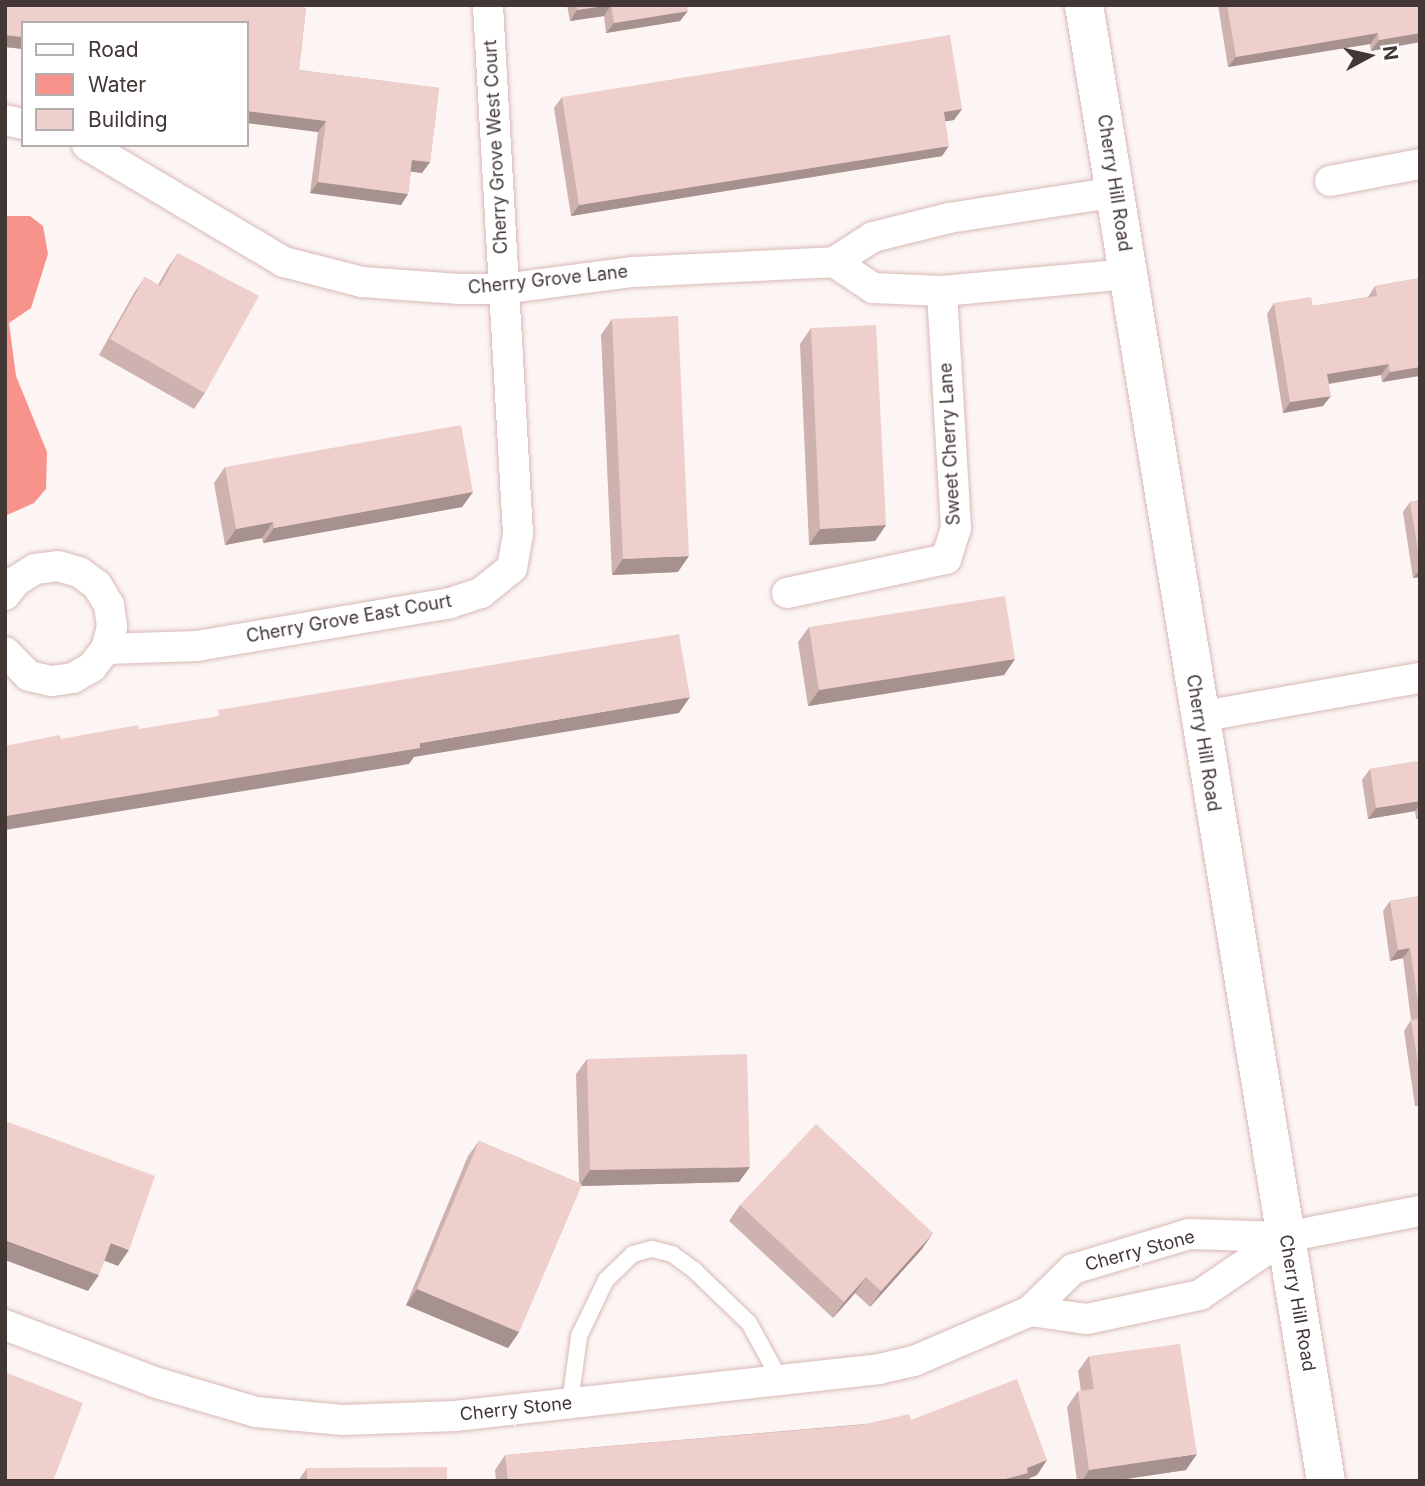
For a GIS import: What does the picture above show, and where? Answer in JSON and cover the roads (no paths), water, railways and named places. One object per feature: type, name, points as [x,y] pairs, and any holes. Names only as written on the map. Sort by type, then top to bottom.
[{"type":"main road","name":"Cherry Hill Road","points":[[1084,5],[1198,717],[1326,1481]]},
{"type":"street","name":"Cherry Grove West Court","points":[[488,5],[503,289]]},
{"type":"street","name":"Cherry Grove Lane","points":[[90,147],[284,262],[362,282],[503,289],[633,272],[834,262],[873,237],[949,218],[1116,192]]},
{"type":"street","points":[[1330,181],[1420,164]]},
{"type":"street","points":[[834,262],[873,288],[942,291],[1129,274]]},
{"type":"street","name":"Cherry Grove East Court","points":[[106,649],[197,646],[424,607],[481,593],[501,581],[518,552],[503,289]]},
{"type":"street","name":"Sweet Cherry Lane","points":[[787,593],[946,559],[956,528],[942,291]]},
{"type":"street","points":[[5,595],[16,581],[35,569],[58,566],[79,572],[97,585],[108,605],[112,627],[106,649],[92,667],[73,678],[51,681],[29,676],[5,652]]},
{"type":"street","points":[[1198,717],[1420,678]]},
{"type":"street","points":[[1030,1311],[1087,1319],[1200,1294],[1285,1237],[1420,1211]]},
{"type":"street","name":"Cherry Stone","points":[[5,1325],[154,1382],[256,1412],[392,1420],[782,1383],[914,1361],[1030,1311],[1073,1269],[1189,1234],[1285,1237]]},
{"type":"lane","points":[[569,1403],[579,1336],[606,1280],[633,1254],[652,1249],[672,1254],[688,1266],[749,1324],[782,1383]]},
{"type":"water","points":[[5,216],[30,216],[43,226],[48,254],[31,308],[9,323],[16,376],[47,452],[46,489],[34,503],[5,516]]}]
